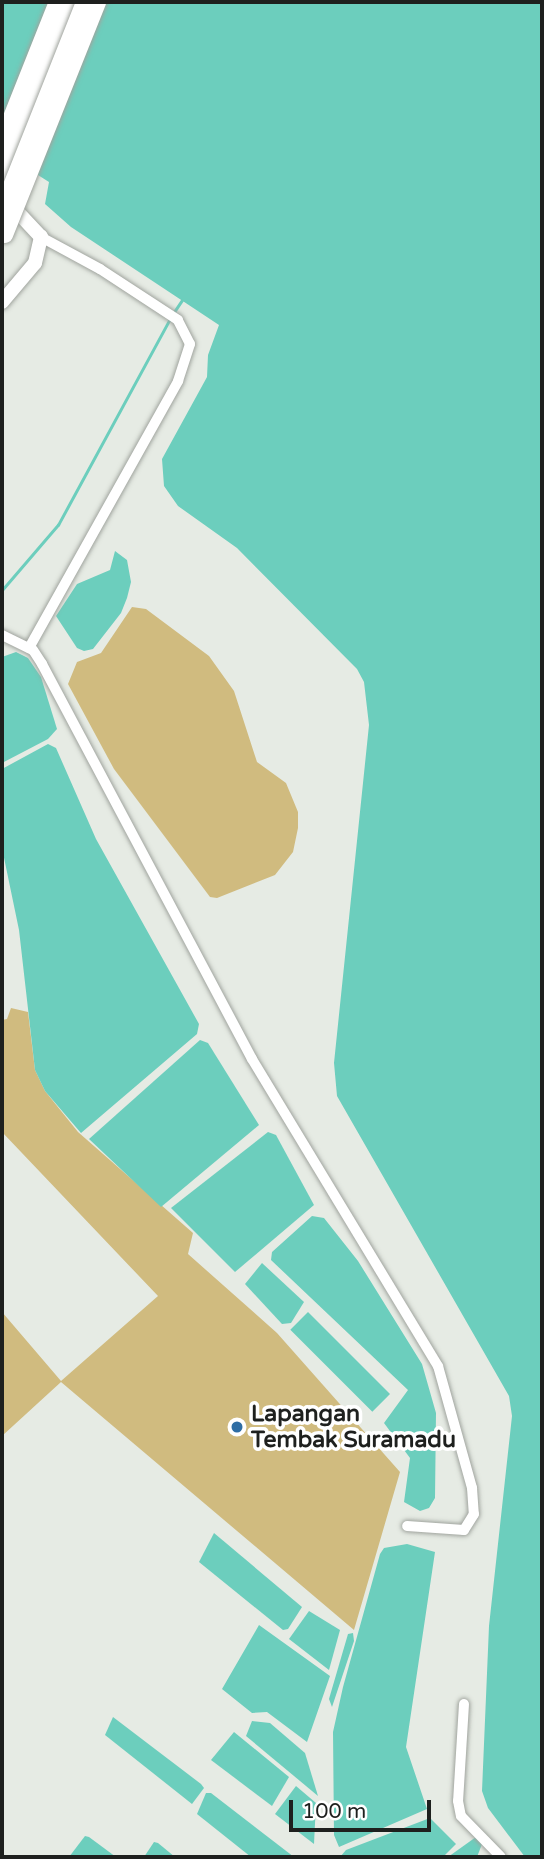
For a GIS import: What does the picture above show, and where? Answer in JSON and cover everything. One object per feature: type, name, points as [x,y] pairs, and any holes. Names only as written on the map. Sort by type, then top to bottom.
[{"type":"highway","points":[[2,173],[69,2]]},
{"type":"highway","points":[[2,213],[85,2]]},
{"type":"main road","points":[[2,140],[57,2]]},
{"type":"main road","points":[[4,239],[98,2]]},
{"type":"street","points":[[2,205],[24,219],[41,237],[178,320],[190,344],[178,381],[29,648]]},
{"type":"street","points":[[2,213],[24,219]]},
{"type":"street","points":[[2,302],[36,263],[41,237]]},
{"type":"street","points":[[2,635],[29,648],[42,664],[251,1059],[438,1366],[472,1488],[474,1514],[464,1530],[407,1526]]},
{"type":"street","points":[[464,1704],[458,1801],[461,1816],[501,1857]]},
{"type":"shaded area","points":[[132,607],[146,609],[209,656],[234,691],[257,762],[286,783],[298,812],[298,828],[293,852],[275,875],[217,898],[210,897],[114,769],[68,684],[77,662],[101,653]]},
{"type":"shaded area","name":"Lapangan Tembak Suramadu","points":[[11,1008],[28,1012],[35,1070],[45,1091],[78,1132],[193,1233],[188,1254],[277,1333],[400,1472],[354,1630],[61,1382],[2,1436],[2,1312],[61,1381],[158,1296],[2,1132],[2,1020],[7,1019]]},
{"type":"water","points":[[2,2],[542,2],[542,1857],[525,1857],[488,1808],[482,1791],[489,1626],[512,1416],[509,1396],[337,1096],[334,1063],[369,725],[364,682],[357,669],[237,548],[178,506],[164,486],[162,459],[207,377],[208,355],[219,325],[71,227],[45,204],[49,182],[30,170],[2,170]]},
{"type":"water","points":[[115,551],[127,560],[131,582],[127,598],[121,613],[93,649],[84,651],[77,648],[56,616],[77,584],[110,570]]},
{"type":"water","points":[[16,652],[28,658],[41,677],[57,729],[48,739],[2,763],[2,657]]},
{"type":"water","points":[[48,744],[56,748],[96,839],[199,1024],[197,1034],[81,1133],[45,1091],[35,1070],[19,930],[2,848],[2,769]]},
{"type":"water","points":[[200,1040],[208,1043],[259,1125],[161,1207],[89,1139]]},
{"type":"water","points":[[268,1132],[276,1135],[314,1205],[235,1272],[171,1208]]},
{"type":"water","points":[[312,1216],[324,1218],[358,1261],[422,1364],[436,1413],[435,1498],[429,1508],[420,1511],[404,1502],[410,1458],[384,1423],[408,1390],[271,1260],[272,1252]]},
{"type":"water","points":[[262,1263],[304,1302],[291,1323],[282,1324],[245,1284]]},
{"type":"water","points":[[308,1312],[390,1394],[372,1412],[290,1330]]},
{"type":"water","points":[[214,1533],[302,1607],[288,1629],[283,1630],[199,1562]]},
{"type":"water","points":[[407,1544],[435,1552],[406,1747],[427,1809],[339,1847],[334,1835],[333,1732],[343,1687],[380,1554],[384,1548]]},
{"type":"water","points":[[309,1611],[340,1630],[329,1670],[289,1639]]},
{"type":"water","points":[[259,1625],[330,1676],[307,1742],[267,1712],[252,1713],[222,1689]]},
{"type":"water","points":[[353,1633],[354,1641],[332,1707],[329,1699],[348,1634]]},
{"type":"water","points":[[113,1717],[201,1784],[204,1788],[192,1804],[105,1735]]},
{"type":"water","points":[[252,1721],[270,1723],[305,1753],[318,1796],[246,1736]]},
{"type":"water","points":[[234,1732],[289,1777],[272,1806],[211,1760]]},
{"type":"water","points":[[296,1786],[316,1803],[314,1844],[275,1814]]},
{"type":"water","points":[[206,1793],[211,1793],[294,1857],[251,1857],[197,1814]]},
{"type":"water","points":[[430,1818],[456,1844],[443,1857],[340,1857],[346,1850]]},
{"type":"water","points":[[85,1836],[89,1837],[116,1857],[69,1857]]},
{"type":"water","points":[[476,1837],[482,1844],[477,1857],[448,1857]]},
{"type":"water","points":[[154,1842],[158,1843],[175,1857],[144,1857]]},
{"type":"waterway","points":[[174,312],[182,300]]},
{"type":"waterway","points":[[2,590],[58,525],[171,317]]},
{"type":"place","name":"Lapangan Tembak Suramadu","points":[[237,1427]]}]
